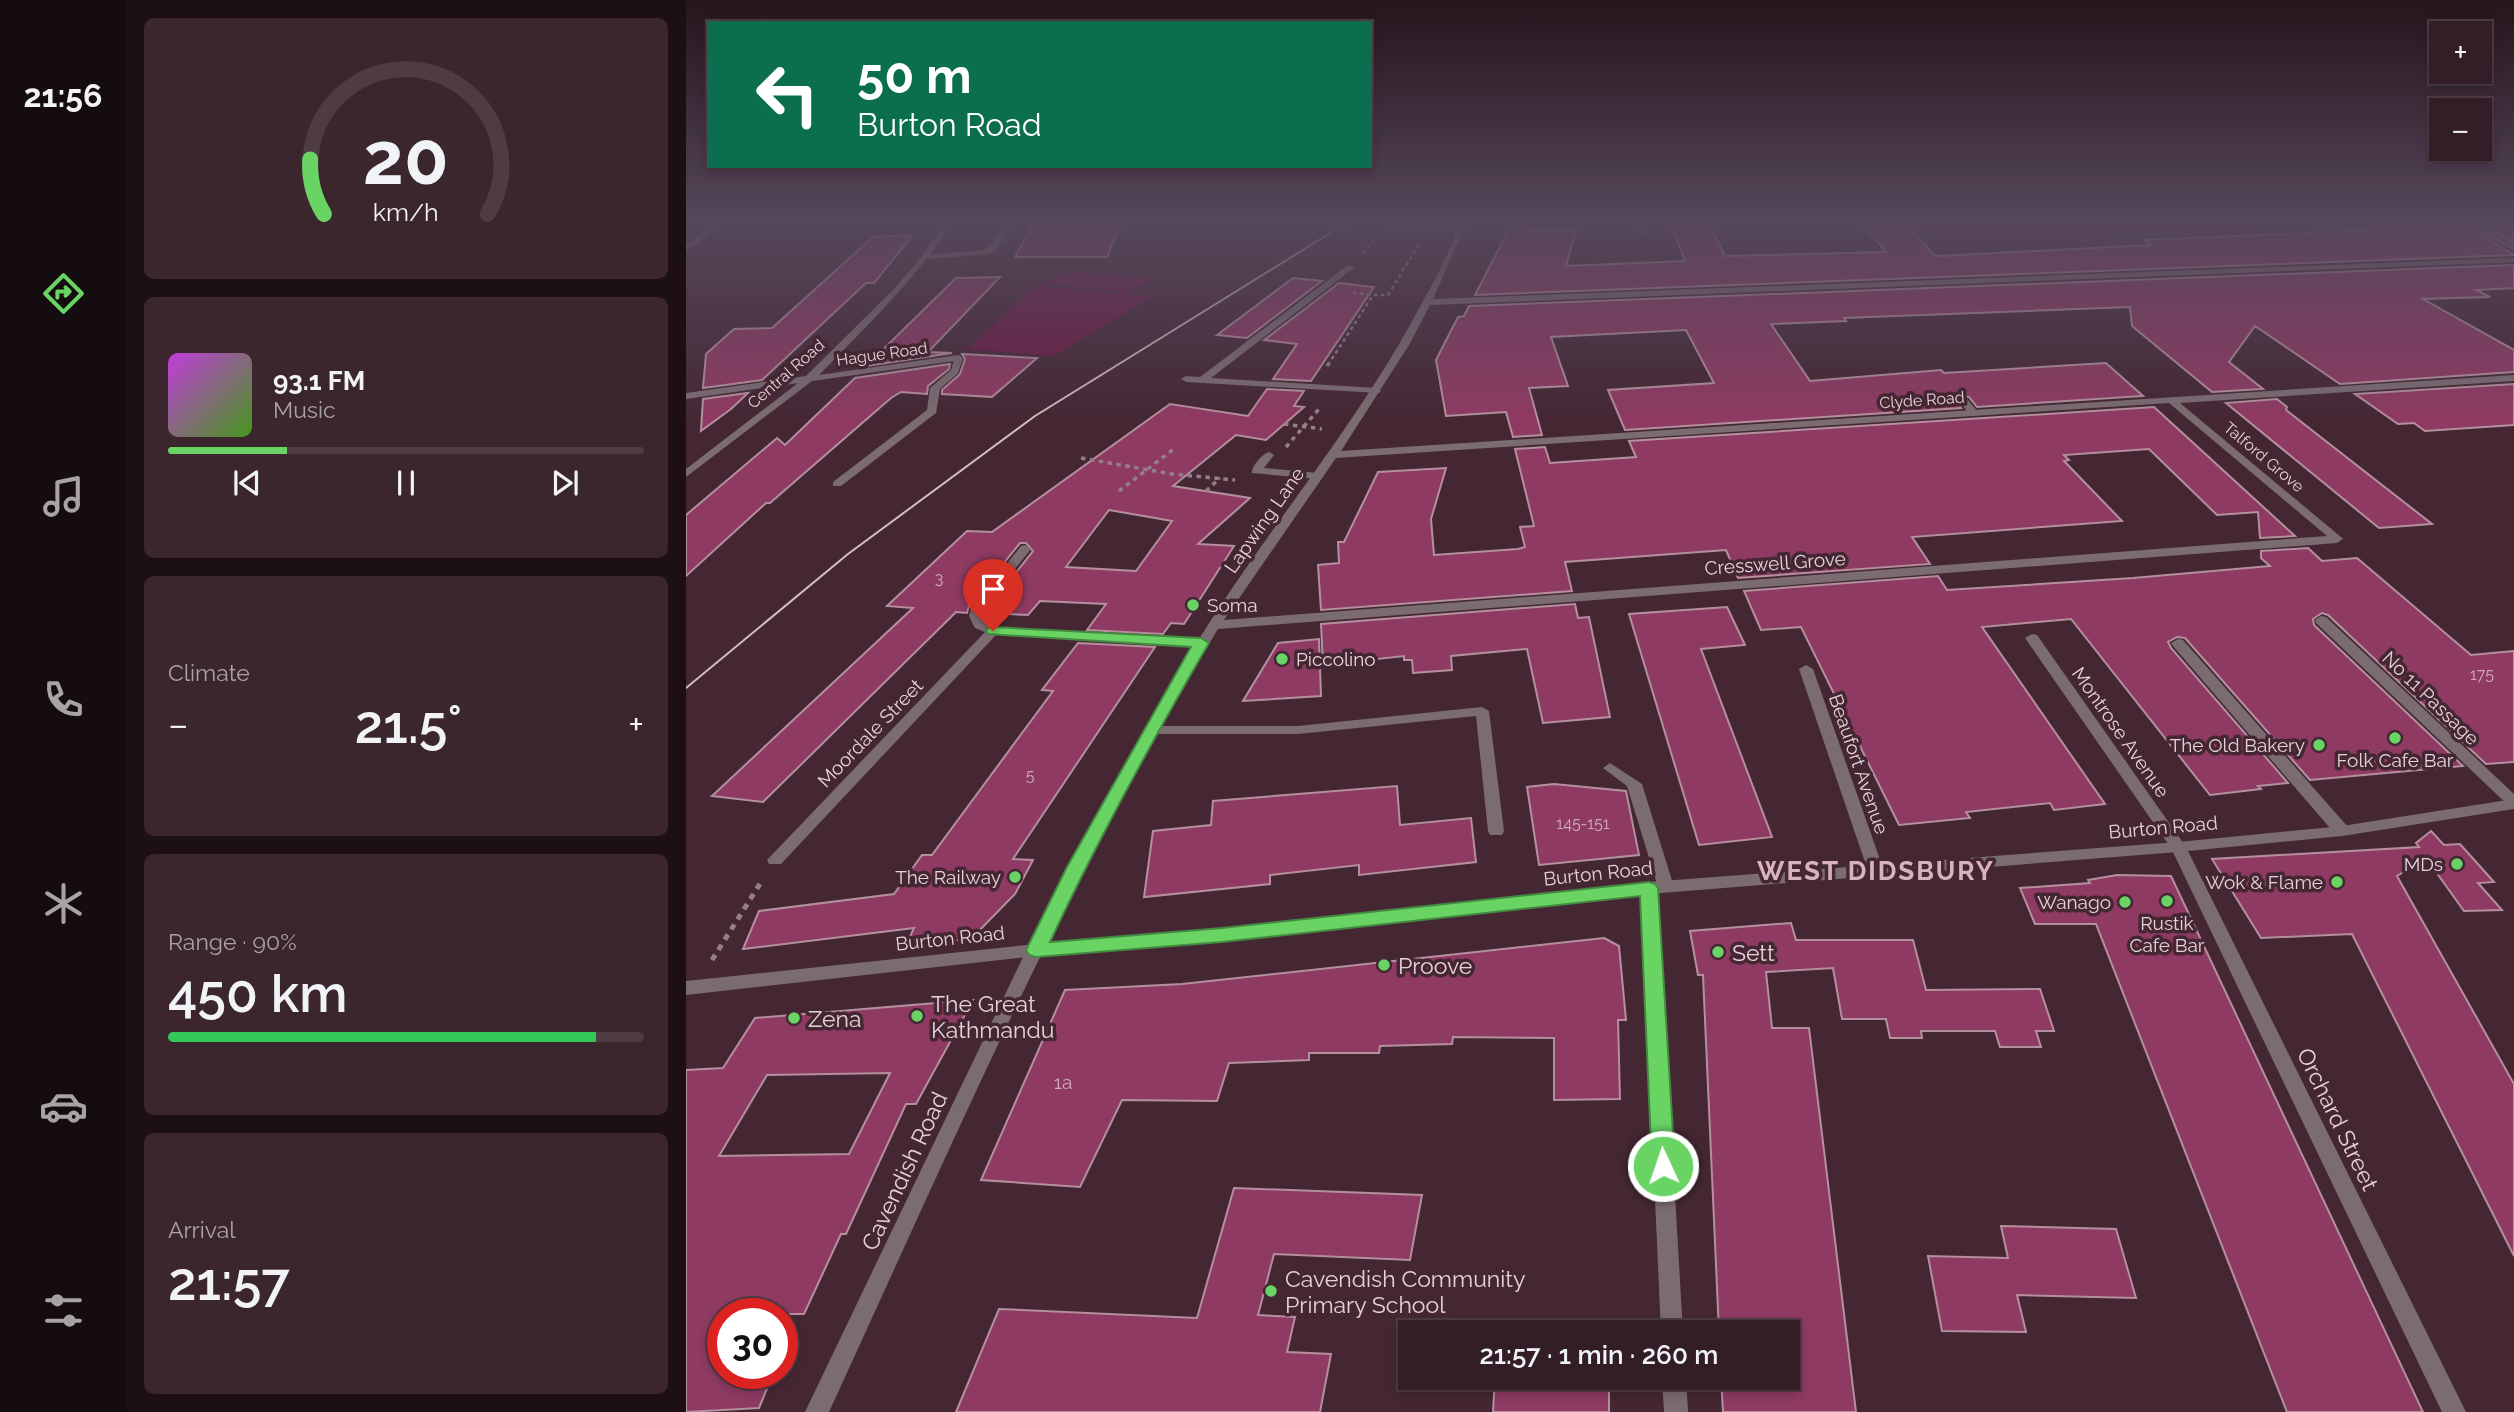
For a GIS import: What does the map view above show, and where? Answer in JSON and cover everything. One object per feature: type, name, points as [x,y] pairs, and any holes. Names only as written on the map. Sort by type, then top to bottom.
[{"type":"street","name":"Central Road","points":[[686,474],[807,381],[900,288]]},
{"type":"street","points":[[1202,380],[1323,288]]},
{"type":"street","name":"Lapwing Lane","points":[[1036,950],[1076,867],[1150,730],[1201,643],[1376,391],[1435,288]]},
{"type":"street","points":[[1429,302],[1793,288]]},
{"type":"street","name":"Hague Road","points":[[686,396],[958,358],[955,370],[935,388],[932,411],[837,484]]},
{"type":"street","name":"Clyde Road","points":[[1333,455],[2514,378]]},
{"type":"street","points":[[1186,379],[1376,391]]},
{"type":"street","name":"Talford Grove","points":[[2170,399],[2337,538]]},
{"type":"street","points":[[1964,401],[1973,412]]},
{"type":"street","points":[[1269,455],[1256,471],[1318,476]]},
{"type":"street","name":"Cresswell Grove","points":[[1215,625],[2337,538]]},
{"type":"street","points":[[1025,549],[977,608],[975,616],[980,625],[993,631],[1201,643]]},
{"type":"street","name":"No 11 Passage","points":[[2321,620],[2514,804]]},
{"type":"street","name":"Moordale Street","points":[[775,860],[993,631]]},
{"type":"street","name":"Montrose Avenue","points":[[2032,638],[2178,847]]},
{"type":"street","points":[[2178,643],[2342,831]]},
{"type":"street","name":"Beaufort Avenue","points":[[1806,669],[1876,870]]},
{"type":"street","points":[[1150,730],[1298,730],[1482,711],[1496,831]]},
{"type":"street","points":[[1610,768],[1634,784],[1658,888],[1672,1320]]},
{"type":"street","name":"Burton Road","points":[[691,987],[1036,950],[1222,935],[1658,888],[2178,847],[2342,831],[2514,804]]},
{"type":"street","name":"Orchard Street","points":[[2178,847],[2454,1412]]},
{"type":"street","name":"Cavendish Road","points":[[817,1412],[1036,950]]},
{"type":"street","points":[[1675,1390],[1676,1412]]},
{"type":"path","points":[[1313,387],[1373,295],[1388,295],[1392,288]]},
{"type":"path","points":[[1269,455],[1289,445],[1335,388]]},
{"type":"path","points":[[1284,424],[1325,429]]},
{"type":"path","points":[[1119,491],[1174,449]]},
{"type":"path","points":[[1081,458],[1246,481]]},
{"type":"path","points":[[1206,491],[1220,478]]},
{"type":"path","points":[[691,987],[775,860]]},
{"type":"shaded area","points":[[1033,288],[1064,288],[1152,297],[1054,356],[968,349]]},
{"type":"shaded area","points":[[1086,288],[1136,288],[1128,293]]},
{"type":"building","points":[[817,288],[861,288],[762,380],[703,388],[706,354],[734,329],[772,328]]},
{"type":"building","points":[[946,288],[990,288],[928,352],[952,353],[866,366]]},
{"type":"building","points":[[1280,288],[1313,288],[1247,338],[1217,335]]},
{"type":"building","points":[[1333,288],[1373,288],[1311,381],[1273,379],[1297,344],[1264,340]]},
{"type":"building","points":[[1479,288],[1660,288],[1475,295]]},
{"type":"building","points":[[1930,288],[2514,288],[2476,290],[2490,297],[2423,299],[2514,350],[2514,372],[2340,384],[2255,326],[2229,362],[2263,389],[2212,392],[2132,326],[2130,307],[1844,318],[1846,321],[1771,324],[1810,381],[1941,370],[1944,373],[2106,363],[2143,396],[1977,407],[1969,397],[1961,396],[1956,401],[1961,408],[1625,430],[1608,390],[1714,383],[1686,330],[1551,337],[1568,386],[1529,388],[1542,435],[1513,437],[1506,412],[1446,416],[1436,360],[1458,317],[1464,316],[1469,306]]},
{"type":"building","points":[[962,354],[1037,358],[992,397],[942,394],[942,390],[960,374],[965,359]]},
{"type":"building","points":[[950,364],[949,369],[928,386],[927,394],[901,392],[891,398],[770,503],[766,503],[686,576],[686,515],[777,438],[785,445],[855,378]]},
{"type":"building","points":[[2514,384],[2514,425],[2425,431],[2414,423],[2398,424],[2355,394]]},
{"type":"building","points":[[1267,389],[1304,391],[1294,406],[1304,407],[1266,440],[1236,435],[1173,486],[1250,498],[1198,544],[1234,546],[1184,624],[1171,623],[1163,634],[1087,630],[1106,604],[1040,601],[1028,615],[984,613],[1033,551],[1026,543],[1020,543],[969,606],[967,613],[956,612],[763,802],[712,796],[913,608],[887,606],[967,531],[992,532],[1170,404],[1248,416]],"holes":[[[1109,510],[1172,521],[1136,571],[1066,567]]]},
{"type":"building","points":[[748,393],[731,409],[701,431],[703,399]]},
{"type":"building","points":[[2277,399],[2287,407],[2286,410],[2432,524],[2379,528],[2226,403]]},
{"type":"building","points":[[2154,407],[2295,536],[2260,538],[2258,512],[2217,515],[2149,449],[2064,455],[2069,460],[2064,461],[2122,521],[1912,537],[1930,564],[1738,578],[1726,550],[1565,562],[1572,591],[1321,610],[1318,565],[1339,563],[1338,542],[1344,542],[1378,472],[1446,468],[1431,519],[1434,555],[1518,549],[1525,547],[1520,527],[1534,526],[1515,449],[1545,447],[1550,463],[1636,457],[1629,441]]},
{"type":"building","points":[[2308,548],[2322,561],[2357,558],[2471,655],[2514,651],[2514,762],[2486,764],[2328,615],[2322,613],[2313,619],[2314,625],[2463,766],[2310,780],[2185,638],[2177,637],[2168,642],[2171,648],[2288,783],[2210,795],[2071,619],[1982,627],[2105,804],[2054,810],[2050,803],[1966,812],[1970,818],[1899,825],[1801,627],[1761,630],[1744,591],[1938,576],[1947,590],[2133,578],[2270,566],[2261,558],[2261,551]]},
{"type":"building","points":[[1575,604],[1578,618],[1589,617],[1610,717],[1543,723],[1527,649],[1451,656],[1452,670],[1413,673],[1412,660],[1404,660],[1404,656],[1323,665],[1321,624]]},
{"type":"building","points":[[1727,607],[1745,645],[1701,649],[1772,837],[1699,845],[1629,614]]},
{"type":"building","points":[[1319,639],[1321,696],[1243,701],[1278,643]]},
{"type":"building","points":[[1078,643],[1155,647],[1013,859],[1033,860],[1015,894],[971,939],[906,945],[914,928],[743,949],[759,911],[894,894],[922,855],[932,855],[1053,691],[1042,690]]},
{"type":"building","points":[[1554,784],[1626,791],[1639,855],[1539,865],[1527,787]]},
{"type":"building","points":[[1397,786],[1400,825],[1471,818],[1476,862],[1359,875],[1359,865],[1270,875],[1270,884],[1144,897],[1153,831],[1211,825],[1213,801]]},
{"type":"building","points":[[2431,831],[2444,845],[2460,844],[2494,882],[2478,883],[2502,910],[2464,911],[2426,858],[2397,876],[2514,1084],[2514,1256],[2352,934],[2261,938],[2212,859],[2419,847],[2416,843]]},
{"type":"building","points":[[2117,875],[2171,876],[2423,1412],[2287,1412],[2096,924],[2035,924],[2020,888],[2090,883],[2088,880]]},
{"type":"building","points":[[1791,923],[1796,940],[1913,940],[1926,990],[2040,989],[2054,1031],[2036,1031],[2041,1047],[2000,1047],[1995,1031],[1921,1031],[1922,1038],[1890,1038],[1886,1019],[1842,1019],[1833,968],[1766,972],[1772,1028],[1809,1028],[1856,1412],[1723,1412],[1722,1390],[1800,1390],[1800,1320],[1718,1320],[1703,975],[1698,975],[1690,931]]},
{"type":"building","points":[[1604,938],[1619,946],[1626,1020],[1618,1020],[1620,1099],[1554,1100],[1554,1038],[1453,1037],[1452,1044],[1380,1046],[1379,1053],[1309,1053],[1309,1060],[1229,1063],[1217,1101],[1122,1100],[1080,1187],[981,1180],[1065,990],[1182,984]]},
{"type":"building","points":[[973,1000],[916,1104],[906,1104],[846,1234],[841,1234],[804,1314],[798,1314],[798,1298],[707,1298],[707,1389],[767,1389],[759,1408],[686,1412],[686,1070],[723,1068],[755,1018]],"holes":[[[890,1073],[849,1154],[719,1156],[767,1075]]]},
{"type":"building","points":[[1234,1188],[1422,1195],[1410,1260],[1274,1254],[1258,1315],[1295,1317],[1287,1352],[1331,1354],[1320,1412],[956,1412],[999,1309],[1197,1318]]},
{"type":"building","points":[[2001,1226],[2116,1229],[2136,1298],[2017,1295],[2026,1332],[1942,1331],[1928,1256],[2008,1258]]},
{"type":"building","points":[[1494,1390],[1609,1390],[1609,1412],[1493,1412]]},
{"type":"tram line","points":[[686,688],[848,554],[1035,416],[1242,288]]},
{"type":"place","name":"Soma","points":[[1193,605]]},
{"type":"place","name":"Piccolino","points":[[1282,659]]},
{"type":"place","name":"Folk Cafe Bar","points":[[2395,738]]},
{"type":"place","name":"The Old Bakery","points":[[2319,745]]},
{"type":"place","name":"MDs","points":[[2457,864]]},
{"type":"place","name":"The Railway","points":[[1015,877]]},
{"type":"place","name":"Wok & Flame","points":[[2337,882]]},
{"type":"place","name":"Rustik Cafe Bar","points":[[2167,901]]},
{"type":"place","name":"Wanago","points":[[2125,902]]},
{"type":"place","name":"Sett","points":[[1718,952]]},
{"type":"place","name":"Proove","points":[[1384,965]]},
{"type":"place","name":"The Great Kathmandu","points":[[917,1016]]},
{"type":"place","name":"Zena","points":[[794,1018]]},
{"type":"place","name":"Cavendish Community Primary School","points":[[1271,1291]]},
{"type":"district","name":"WEST DIDSBURY","points":[[1876,871]]},
{"type":"route","points":[[993,631],[1201,643],[1150,730],[1076,867],[1036,950],[1222,935],[1649,888],[1663,1166]]}]
